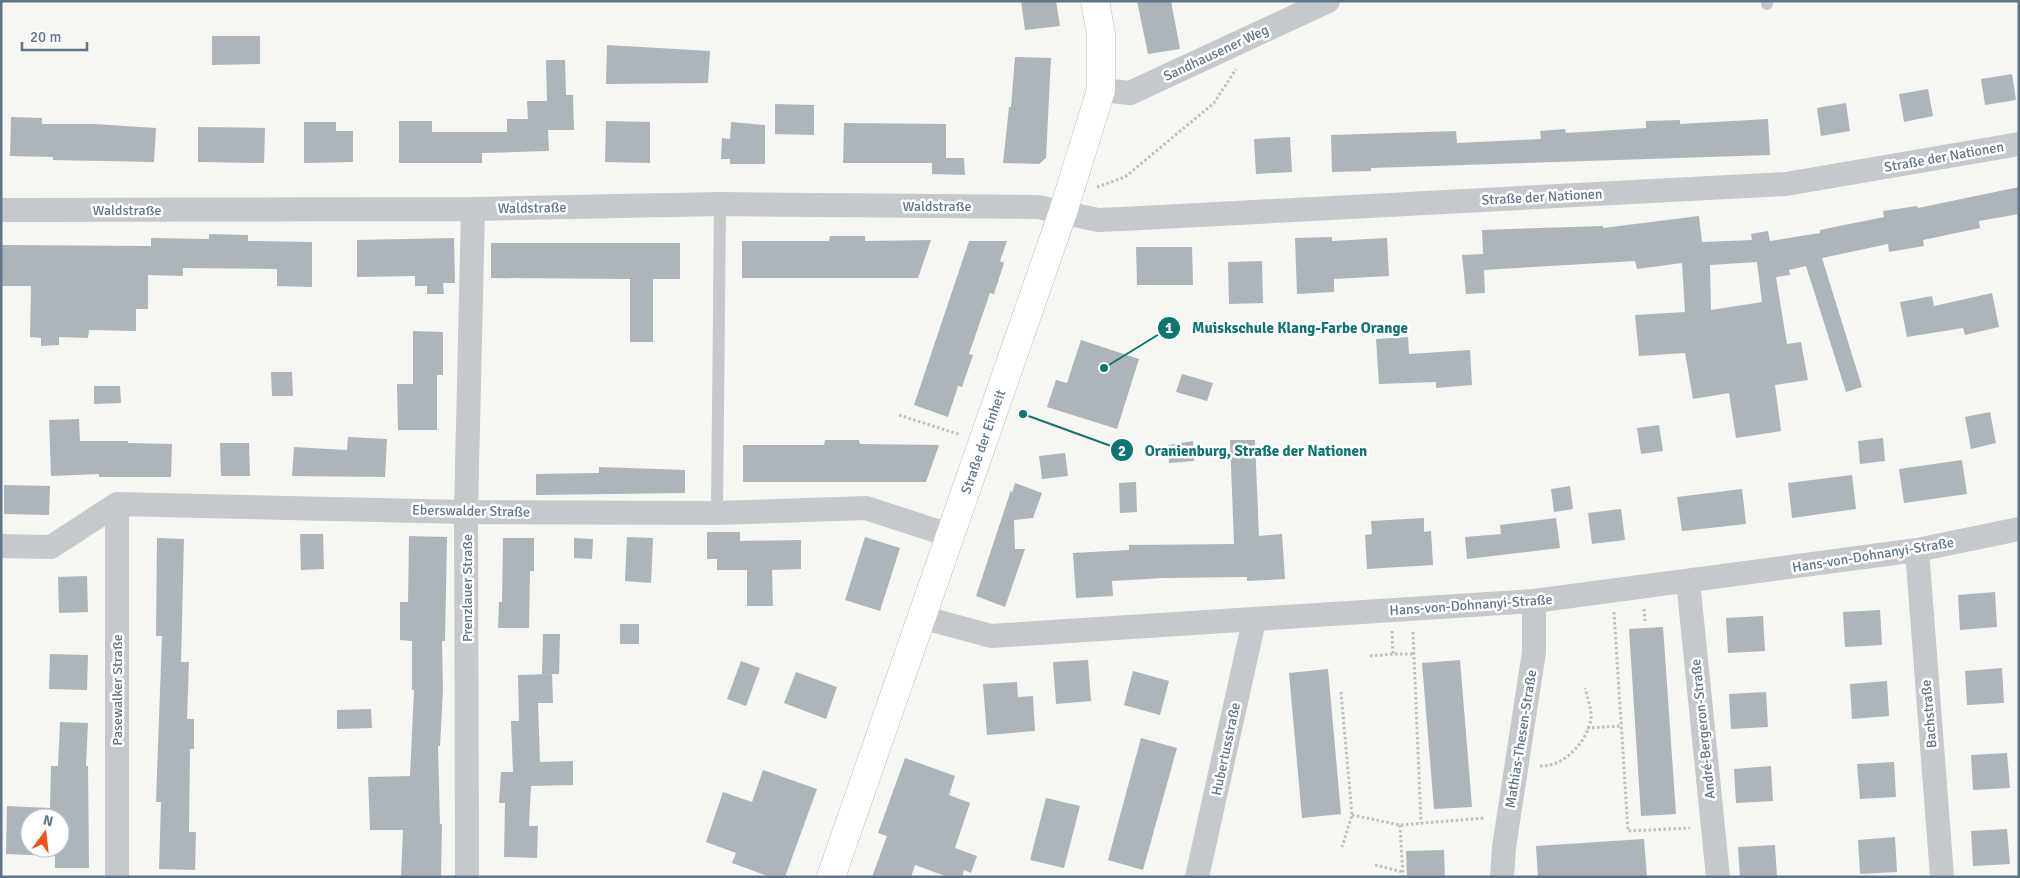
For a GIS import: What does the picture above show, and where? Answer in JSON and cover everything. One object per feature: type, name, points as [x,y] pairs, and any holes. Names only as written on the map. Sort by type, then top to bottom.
[{"type":"street","name":"Straße der Einheit","points":[[831,877],[981,441],[1063,212],[1101,90],[1102,34],[1095,1]]},
{"type":"street","name":"Sandhausener Weg","points":[[1101,90],[1130,93],[1328,1]]},
{"type":"street","name":"Straße der Nationen","points":[[1063,212],[1098,220],[1786,184],[2019,144]]},
{"type":"street","name":"Waldstraße","points":[[1,210],[473,209],[720,204],[1038,207],[1063,212]]},
{"type":"street","name":"Prenzlauer Straße","points":[[467,877],[466,512],[473,209]]},
{"type":"street","name":"Eberswalder Straße","points":[[118,504],[466,512],[717,513],[866,508],[949,535]]},
{"type":"street","points":[[1,546],[51,547],[118,504]]},
{"type":"street","name":"Pasewalker Straße","points":[[117,877],[118,504]]},
{"type":"street","name":"Hans-von-Dohnanyi-Straße","points":[[921,617],[991,636],[1254,621],[1534,601],[1917,550],[2019,529]]},
{"type":"street","name":"Bachstraße","points":[[1917,550],[1942,877]]},
{"type":"street","name":"André-Bergeron-Straße","points":[[1688,581],[1718,877]]},
{"type":"street","name":"Mathias-Thesen-Straße","points":[[1502,877],[1508,816],[1534,652],[1534,601]]},
{"type":"street","name":"Hubertusstraße","points":[[1197,877],[1254,621]]},
{"type":"lane","points":[[717,513],[720,204]]},
{"type":"path","points":[[1094,188],[1125,177],[1214,103],[1244,58],[1237,43]]},
{"type":"path","points":[[899,415],[981,441]]},
{"type":"path","points":[[1613,591],[1628,831],[1713,826]]},
{"type":"path","points":[[1401,610],[1414,654],[1421,824]]},
{"type":"path","points":[[1393,654],[1401,610]]},
{"type":"path","points":[[1645,614],[1645,621]]},
{"type":"path","points":[[1370,656],[1414,654]]},
{"type":"path","points":[[1612,674],[1618,673]]},
{"type":"path","points":[[1517,765],[1550,766],[1578,749],[1591,719],[1586,688]]},
{"type":"path","points":[[1341,692],[1352,816],[1342,847]]},
{"type":"path","points":[[1587,728],[1622,726]]},
{"type":"path","points":[[1352,816],[1400,825],[1508,816]]},
{"type":"path","points":[[1400,825],[1403,877]]},
{"type":"path","points":[[1375,865],[1403,872]]},
{"type":"building","points":[[1021,1],[1056,1],[1060,26],[1025,30]]},
{"type":"building","points":[[1137,1],[1171,1],[1180,49],[1148,54]]},
{"type":"building","points":[[212,36],[260,36],[260,64],[212,65]]},
{"type":"building","points":[[607,45],[710,51],[708,83],[606,84]]},
{"type":"building","points":[[1015,57],[1051,58],[1046,158],[1039,164],[1003,163],[1009,107],[1011,107]]},
{"type":"building","points":[[546,60],[565,60],[566,95],[573,95],[574,130],[548,130],[549,151],[482,153],[482,163],[399,163],[399,121],[432,121],[432,132],[507,132],[507,119],[528,119],[527,101],[547,101]]},
{"type":"building","points":[[2012,74],[2016,100],[1985,105],[1981,79]]},
{"type":"building","points":[[1928,89],[1933,116],[1904,122],[1899,94]]},
{"type":"building","points":[[1846,103],[1850,131],[1821,136],[1817,108]]},
{"type":"building","points":[[775,104],[814,105],[814,135],[775,134]]},
{"type":"building","points":[[11,117],[42,118],[42,124],[94,124],[156,128],[154,162],[53,160],[53,157],[10,156]]},
{"type":"building","points":[[1768,119],[1770,155],[1371,168],[1371,171],[1332,172],[1331,135],[1456,131],[1457,143],[1541,139],[1540,131],[1565,129],[1566,133],[1646,128],[1646,121],[1680,120],[1680,124]]},
{"type":"building","points":[[606,121],[650,122],[650,163],[605,162]]},
{"type":"building","points":[[304,122],[336,122],[336,131],[353,131],[353,162],[304,163]]},
{"type":"building","points":[[731,122],[765,125],[765,164],[730,164],[730,159],[721,159],[722,138],[730,139]]},
{"type":"building","points":[[844,123],[946,124],[946,158],[964,158],[965,175],[932,174],[932,163],[843,163]]},
{"type":"building","points":[[198,127],[265,128],[264,163],[198,162]]},
{"type":"building","points":[[1290,137],[1292,172],[1256,174],[1254,139]]},
{"type":"building","points":[[2019,187],[2019,214],[1979,221],[1980,228],[1923,240],[1924,246],[1889,252],[1888,244],[1822,258],[1862,387],[1846,392],[1806,266],[1789,270],[1790,275],[1776,277],[1787,344],[1801,342],[1808,380],[1775,385],[1781,431],[1736,438],[1729,393],[1693,399],[1685,353],[1639,356],[1635,315],[1685,312],[1682,263],[1637,269],[1635,261],[1484,270],[1485,293],[1466,294],[1462,255],[1483,254],[1482,230],[1603,226],[1603,228],[1699,216],[1702,242],[1752,240],[1751,234],[1768,231],[1770,241],[1820,233],[1820,230],[1884,217],[1883,211],[1917,206],[1918,208]],"holes":[[[1757,262],[1762,302],[1711,310],[1710,265]]]},
{"type":"building","points":[[209,234],[248,235],[248,241],[312,242],[312,287],[277,286],[277,269],[183,268],[183,276],[148,275],[148,309],[136,309],[136,331],[89,330],[88,338],[59,337],[59,345],[41,346],[41,338],[30,337],[31,286],[1,286],[1,245],[151,246],[151,238],[209,239]]},
{"type":"building","points":[[830,236],[865,236],[865,241],[931,240],[918,278],[742,278],[742,241],[829,241]]},
{"type":"building","points":[[1332,237],[1332,241],[1387,238],[1389,276],[1334,279],[1334,292],[1297,294],[1295,238]]},
{"type":"building","points":[[454,238],[455,283],[443,283],[444,294],[427,294],[427,286],[415,286],[415,276],[357,277],[357,240]]},
{"type":"building","points":[[969,241],[1007,241],[1000,261],[1004,263],[994,294],[990,293],[969,354],[973,355],[962,387],[958,386],[948,417],[914,405]]},
{"type":"building","points":[[491,243],[680,243],[680,279],[653,279],[653,342],[630,342],[630,279],[491,278]]},
{"type":"building","points":[[1136,247],[1192,247],[1193,285],[1137,285]]},
{"type":"building","points":[[1262,261],[1263,303],[1229,304],[1228,262]]},
{"type":"building","points":[[1992,293],[1999,327],[1965,335],[1963,328],[1907,337],[1900,302],[1932,296],[1934,306]]},
{"type":"building","points":[[413,331],[443,332],[443,375],[437,375],[437,430],[398,430],[397,384],[413,384]]},
{"type":"building","points":[[1408,337],[1409,354],[1470,350],[1472,385],[1436,388],[1436,382],[1379,384],[1376,339]]},
{"type":"building","points":[[1081,340],[1139,359],[1117,429],[1047,407],[1056,380],[1067,383]]},
{"type":"building","points":[[271,372],[292,372],[293,396],[272,396]]},
{"type":"building","points":[[1182,374],[1213,383],[1207,401],[1176,392]]},
{"type":"building","points":[[94,386],[120,386],[121,403],[94,404]]},
{"type":"building","points":[[1990,412],[1996,443],[1971,449],[1965,417]]},
{"type":"building","points":[[79,419],[80,441],[128,441],[128,443],[172,444],[171,477],[99,477],[99,474],[51,476],[49,420]]},
{"type":"building","points":[[1659,425],[1663,451],[1641,454],[1637,428]]},
{"type":"building","points":[[348,437],[387,439],[385,477],[292,476],[294,447],[347,450]]},
{"type":"building","points":[[1883,438],[1885,461],[1860,464],[1858,441]]},
{"type":"building","points":[[825,440],[859,440],[860,444],[939,445],[926,482],[743,482],[743,445],[824,445]]},
{"type":"building","points":[[1230,440],[1255,440],[1259,536],[1282,534],[1285,579],[1247,581],[1247,577],[1112,581],[1113,596],[1076,598],[1073,553],[1129,550],[1129,545],[1234,544]]},
{"type":"building","points":[[1193,441],[1194,461],[1169,463],[1168,445]]},
{"type":"building","points":[[220,443],[249,443],[250,476],[221,476]]},
{"type":"building","points":[[1065,453],[1068,476],[1042,479],[1039,456]]},
{"type":"building","points":[[1962,460],[1967,494],[1904,503],[1899,469]]},
{"type":"building","points":[[599,467],[685,470],[685,493],[536,495],[536,474],[599,473]]},
{"type":"building","points":[[1852,475],[1856,509],[1792,518],[1788,483]]},
{"type":"building","points":[[1136,482],[1137,512],[1120,513],[1119,483]]},
{"type":"building","points":[[1015,483],[1042,493],[1033,518],[1014,520],[1015,549],[1025,549],[1005,607],[976,596]]},
{"type":"building","points":[[4,485],[50,486],[49,515],[4,514]]},
{"type":"building","points":[[1570,486],[1573,509],[1554,512],[1551,489]]},
{"type":"building","points":[[1742,489],[1746,524],[1682,531],[1677,497]]},
{"type":"building","points":[[1621,509],[1625,540],[1592,544],[1588,513]]},
{"type":"building","points":[[1424,518],[1424,532],[1431,531],[1433,565],[1367,569],[1365,535],[1372,534],[1371,521]]},
{"type":"building","points":[[1556,518],[1560,548],[1467,559],[1465,537],[1501,534],[1500,525]]},
{"type":"building","points":[[707,532],[740,532],[740,541],[801,540],[801,569],[772,570],[773,606],[747,606],[747,570],[717,570],[717,559],[707,559]]},
{"type":"building","points":[[300,534],[323,534],[324,569],[301,570]]},
{"type":"building","points":[[409,536],[447,537],[445,641],[442,641],[443,690],[440,746],[438,746],[440,824],[442,824],[441,877],[401,877],[403,830],[370,830],[368,777],[410,776],[414,690],[412,690],[412,641],[400,640],[400,602],[408,602]]},
{"type":"building","points":[[627,537],[653,538],[651,583],[625,581]]},
{"type":"building","points":[[865,537],[900,548],[880,611],[845,600]]},
{"type":"building","points":[[157,538],[184,539],[181,662],[189,662],[187,719],[194,719],[194,749],[190,749],[189,832],[196,832],[195,870],[159,869],[161,802],[156,802],[162,636],[156,636]]},
{"type":"building","points":[[503,538],[534,538],[534,571],[530,571],[529,628],[498,628],[499,602],[502,602]]},
{"type":"building","points":[[574,538],[593,539],[592,559],[574,558]]},
{"type":"building","points":[[87,576],[88,612],[59,613],[58,577]]},
{"type":"building","points":[[1995,592],[1997,627],[1960,630],[1958,595]]},
{"type":"building","points":[[1880,610],[1882,645],[1845,647],[1843,612]]},
{"type":"building","points":[[1763,616],[1765,651],[1728,653],[1726,618]]},
{"type":"building","points":[[620,624],[639,624],[639,644],[620,644]]},
{"type":"building","points":[[1663,627],[1676,814],[1641,816],[1629,629]]},
{"type":"building","points":[[543,634],[560,634],[559,674],[542,674]]},
{"type":"building","points":[[50,654],[88,655],[87,690],[49,689]]},
{"type":"building","points":[[1088,660],[1091,701],[1056,704],[1053,662]]},
{"type":"building","points":[[1460,660],[1472,807],[1434,809],[1422,663]]},
{"type":"building","points":[[741,661],[760,668],[746,706],[727,699]]},
{"type":"building","points":[[2002,668],[2004,703],[1967,705],[1965,671]]},
{"type":"building","points":[[1328,669],[1341,814],[1302,818],[1289,673]]},
{"type":"building","points":[[1133,671],[1169,681],[1160,715],[1124,705]]},
{"type":"building","points":[[796,672],[837,687],[826,719],[784,703]]},
{"type":"building","points":[[552,674],[553,703],[538,703],[540,762],[573,761],[573,785],[531,786],[529,826],[538,826],[537,858],[504,857],[505,803],[499,803],[501,772],[513,772],[511,721],[519,721],[518,675]]},
{"type":"building","points":[[1887,681],[1889,716],[1852,719],[1850,684]]},
{"type":"building","points":[[1017,682],[1018,697],[1033,696],[1035,731],[987,735],[983,684]]},
{"type":"building","points":[[1766,692],[1768,727],[1731,729],[1729,694]]},
{"type":"building","points":[[371,709],[372,728],[337,729],[337,710]]},
{"type":"building","points":[[60,722],[88,723],[86,766],[88,766],[89,868],[55,868],[55,858],[70,858],[70,808],[50,808],[51,766],[58,766]]},
{"type":"building","points":[[1141,738],[1177,748],[1143,870],[1108,860]]},
{"type":"building","points":[[2007,753],[2010,788],[1973,790],[1971,755]]},
{"type":"building","points":[[905,758],[955,776],[949,795],[970,803],[955,848],[977,856],[971,873],[964,870],[962,877],[948,877],[915,865],[911,877],[872,877],[887,836],[878,833]]},
{"type":"building","points":[[1894,762],[1896,797],[1860,799],[1857,764]]},
{"type":"building","points":[[1771,766],[1773,801],[1736,803],[1734,769]]},
{"type":"building","points":[[763,770],[817,789],[785,877],[770,877],[732,863],[736,853],[706,842],[723,792],[752,802]]},
{"type":"building","points":[[1046,798],[1080,806],[1064,868],[1030,860]]},
{"type":"building","points":[[7,806],[50,808],[20,808],[20,855],[6,854]]},
{"type":"building","points":[[2007,829],[2010,864],[1973,866],[1971,831]]},
{"type":"building","points":[[1895,837],[1897,872],[1860,874],[1858,840]]},
{"type":"building","points":[[1644,839],[1647,877],[1538,877],[1536,846]]},
{"type":"building","points":[[1775,845],[1777,877],[1740,877],[1738,847]]},
{"type":"building","points":[[1444,850],[1445,877],[1407,877],[1406,851]]},
{"type":"place","name":"Muiskschule Klang-Farbe Orange","points":[[1104,368]]},
{"type":"place","name":"Oranienburg, Straße der Nationen","points":[[1023,414]]}]
